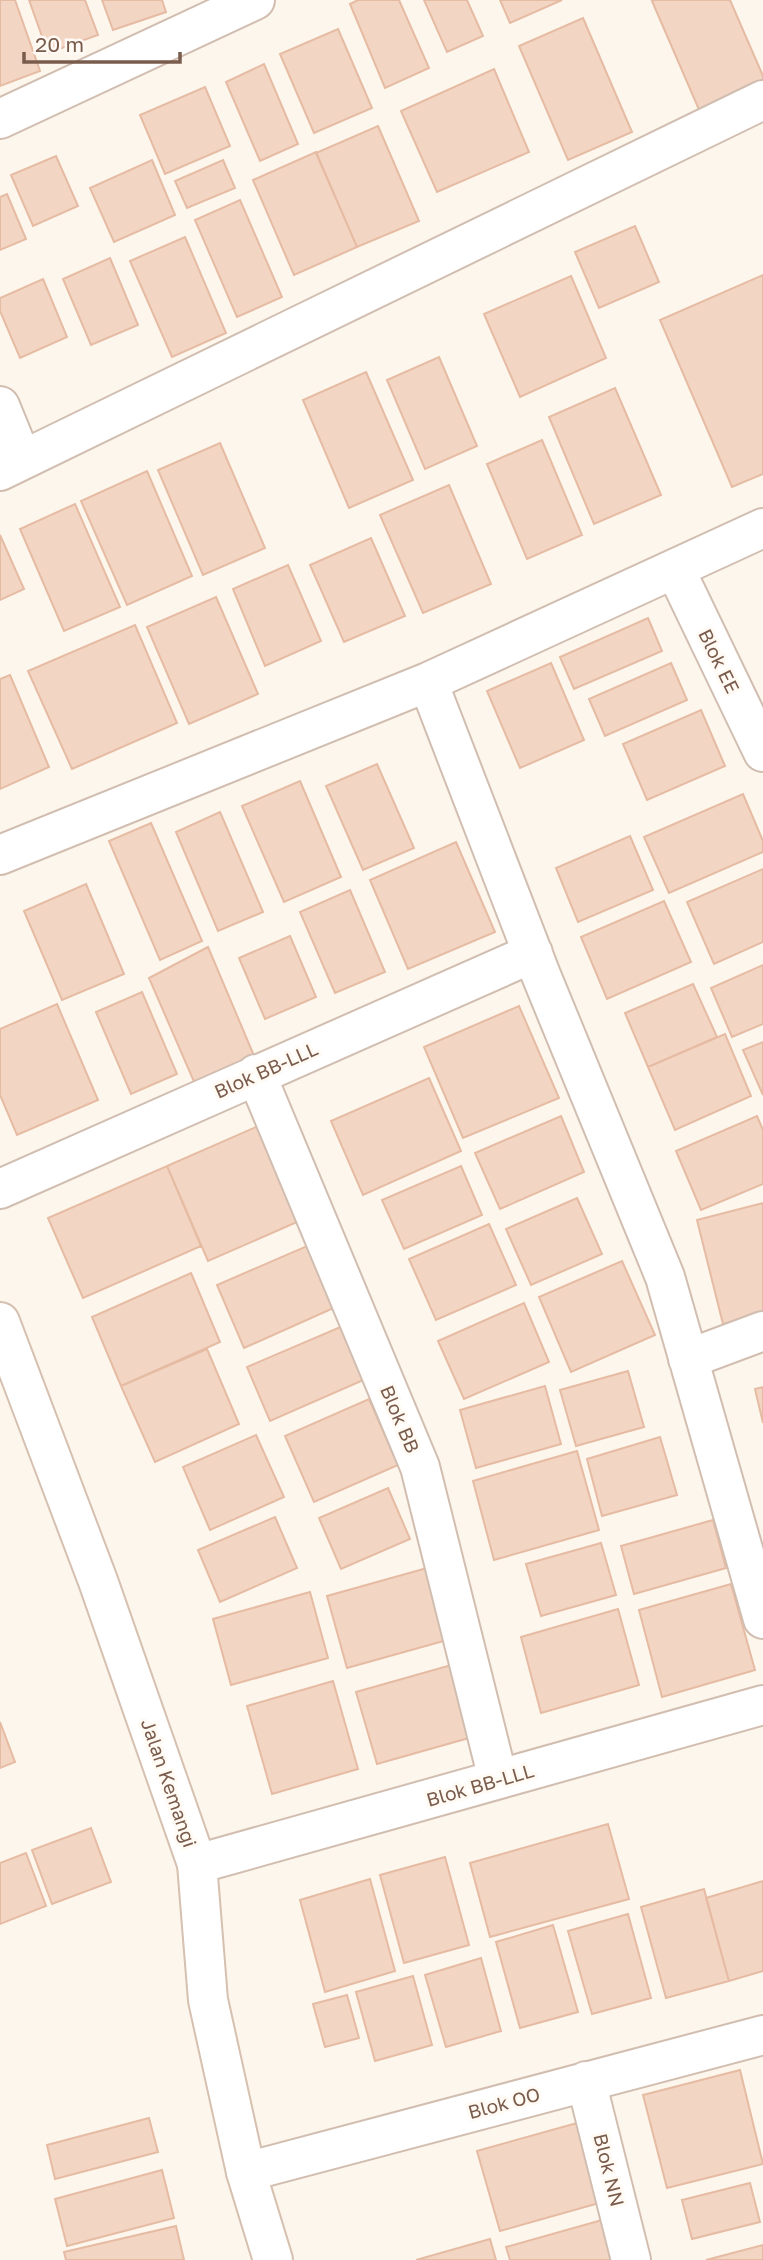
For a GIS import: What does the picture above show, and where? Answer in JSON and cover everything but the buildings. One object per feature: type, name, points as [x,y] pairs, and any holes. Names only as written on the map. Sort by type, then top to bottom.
[{"type":"street","points":[[0,119],[255,0]]},
{"type":"street","points":[[0,406],[11,465],[763,100]]},
{"type":"street","points":[[0,855],[428,682],[763,528]]},
{"type":"street","name":"Blok EE","points":[[675,569],[763,752]]},
{"type":"street","points":[[428,682],[533,953],[665,1277],[763,1619]]},
{"type":"street","name":"Blok BB-LLL","points":[[0,1189],[533,953]]},
{"type":"street","name":"Blok BB","points":[[256,1074],[420,1467],[498,1779]]},
{"type":"street","name":"Jalan Kemangi","points":[[0,1322],[99,1581],[197,1864],[208,2000],[246,2172],[273,2260]]},
{"type":"street","points":[[688,1359],[763,1331]]},
{"type":"street","name":"Blok BB-LLL","points":[[197,1864],[763,1705]]},
{"type":"street","name":"Blok OO","points":[[246,2172],[763,2035]]},
{"type":"street","name":"Blok NN","points":[[586,2081],[631,2260]]}]
